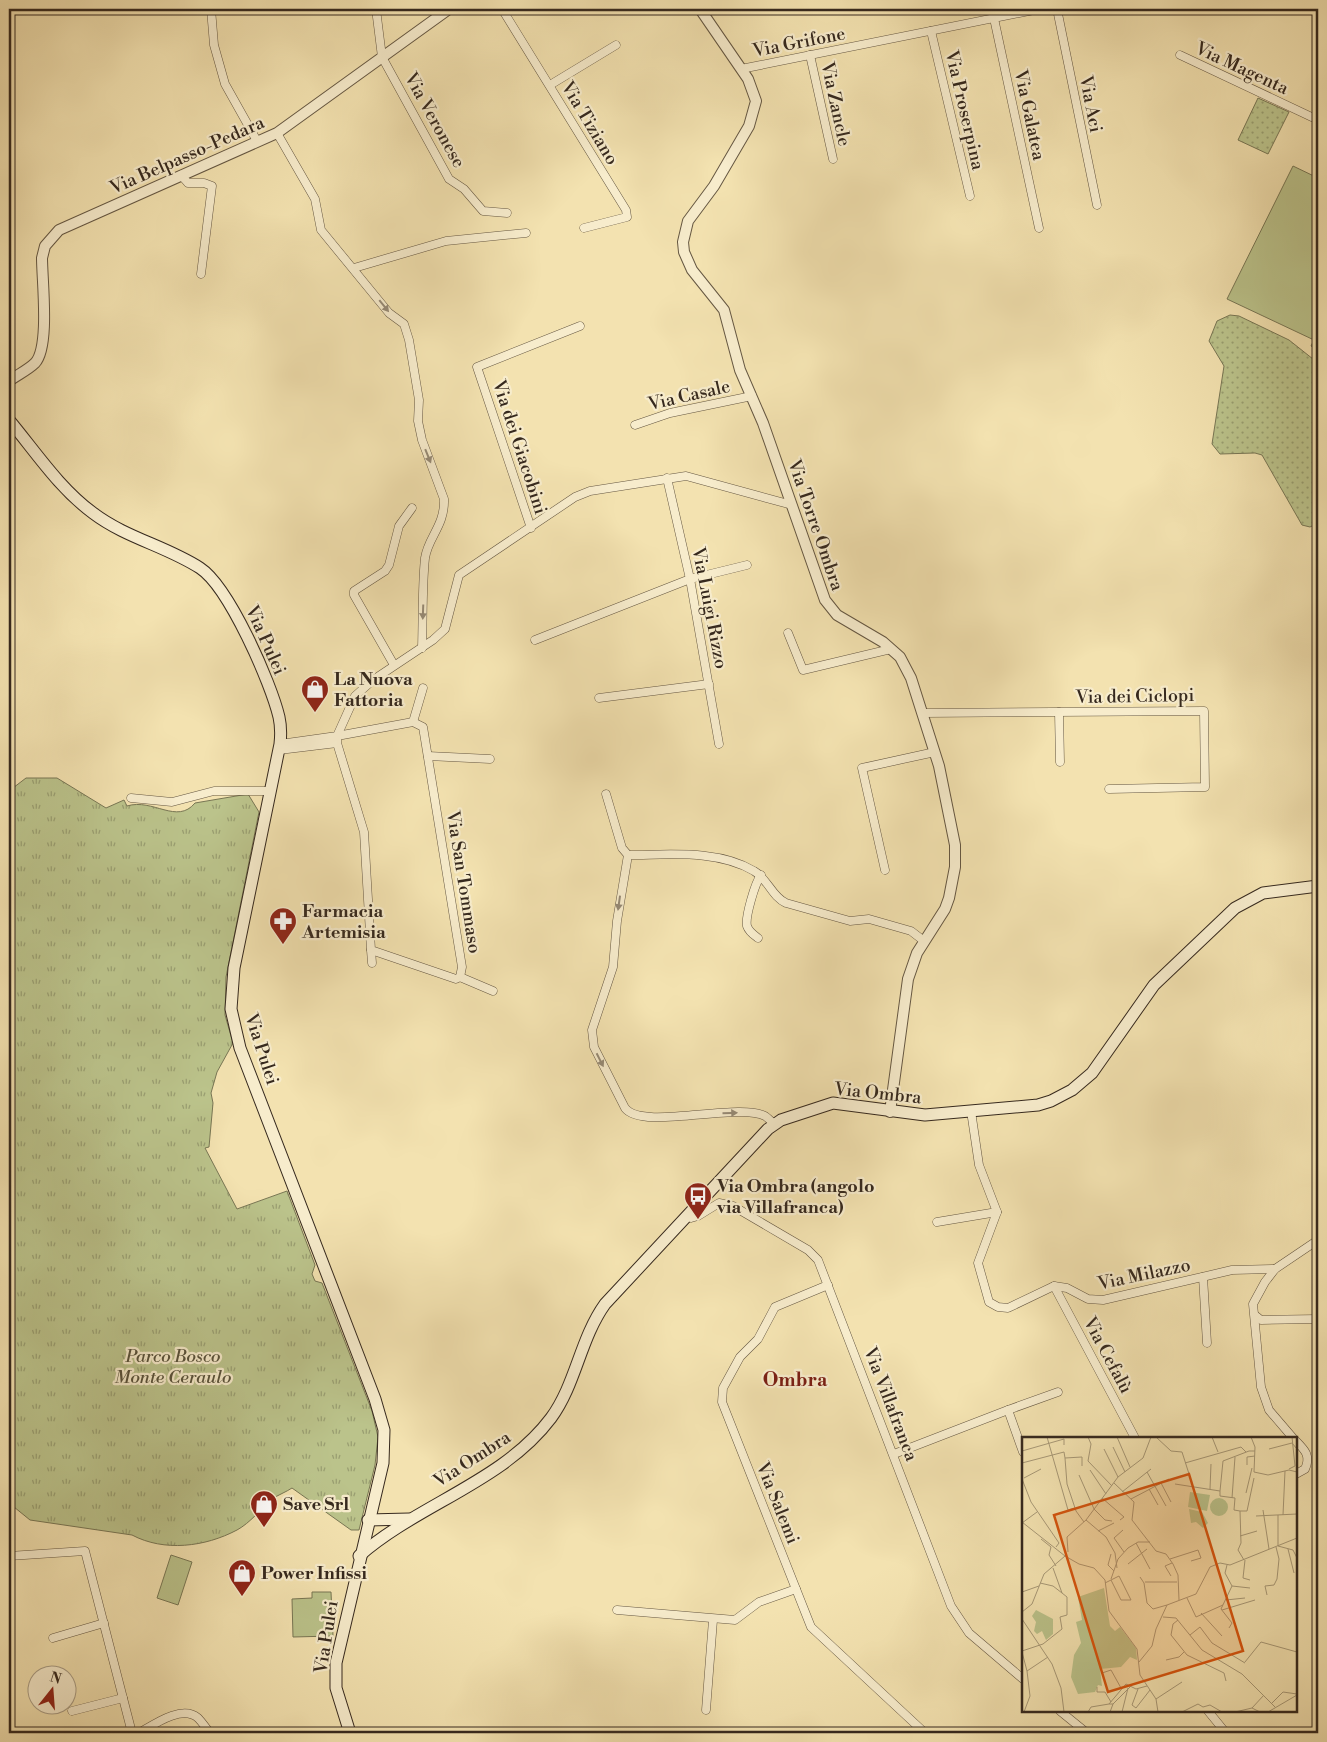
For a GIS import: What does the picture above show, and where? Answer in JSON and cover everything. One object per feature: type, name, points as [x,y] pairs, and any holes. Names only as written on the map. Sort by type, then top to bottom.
[{"type":"main road","points":[[9,410],[22,436]]},
{"type":"main road","points":[[9,420],[22,436]]},
{"type":"main road","name":"Via Pulei","points":[[22,436],[57,479],[91,512],[123,532],[193,564],[216,581],[232,606],[271,694],[280,720],[280,747],[234,968],[231,1009],[240,1048],[381,1416],[383,1454],[375,1496],[338,1646],[335,1674],[339,1701],[350,1733]]},
{"type":"main road","name":"Via Ombra","points":[[392,1524],[411,1518],[514,1456],[542,1428],[565,1394],[598,1314],[687,1215],[774,1124],[833,1103],[890,1112],[925,1115],[1038,1104],[1051,1101],[1072,1090],[1103,1060],[1154,985],[1230,912],[1263,893],[1318,886]]},
{"type":"main road","points":[[375,1496],[380,1508],[392,1524]]},
{"type":"main road","points":[[368,1520],[392,1524]]},
{"type":"main road","points":[[359,1556],[392,1524]]},
{"type":"street","points":[[211,9],[214,45],[225,84],[257,141]]},
{"type":"street","name":"Via Veronese","points":[[376,9],[382,57],[449,179],[464,188],[483,211],[507,213]]},
{"type":"street","name":"Via Belpasso-Pedara","points":[[22,373],[36,362],[42,345],[42,258],[45,246],[59,230],[257,141],[277,134],[450,9]]},
{"type":"street","name":"Via Tiziano","points":[[502,9],[626,210],[627,217],[584,228]]},
{"type":"street","name":"Via Torre Ombra","points":[[700,9],[741,69],[755,92],[756,101],[752,118],[714,186],[692,212],[686,226],[683,242],[684,252],[692,270],[724,310],[738,364],[752,396],[792,505],[824,600],[837,615],[883,642],[900,658],[911,678],[924,713],[935,752],[956,857],[949,898],[945,909],[912,962],[890,1112]]},
{"type":"street","name":"Via Galatea","points":[[992,9],[1039,228]]},
{"type":"street","name":"Via Grifone","points":[[741,69],[1039,9]]},
{"type":"street","name":"Via Aci","points":[[1057,9],[1096,205]]},
{"type":"street","name":"Via Proserpina","points":[[931,30],[970,196]]},
{"type":"street","points":[[550,85],[616,45]]},
{"type":"street","name":"Via Zancle","points":[[810,55],[833,159]]},
{"type":"street","name":"Via Magenta","points":[[1180,55],[1318,120]]},
{"type":"street","points":[[277,134],[315,199],[321,230],[389,313],[404,324],[409,340],[419,400],[418,421],[422,440],[444,499],[442,521],[425,556],[422,648]]},
{"type":"street","points":[[181,176],[188,183],[204,183],[212,186],[201,274]]},
{"type":"street","points":[[354,268],[446,240],[526,233]]},
{"type":"street","name":"Via dei Giacobini","points":[[531,528],[477,367],[580,326]]},
{"type":"street","points":[[9,380],[22,373]]},
{"type":"street","points":[[9,385],[22,373]]},
{"type":"street","name":"Via Casale","points":[[635,425],[670,413],[752,396]]},
{"type":"street","points":[[372,963],[364,832],[337,739],[355,696],[372,680],[422,648],[447,626],[459,575],[575,497],[590,491],[686,476],[792,505]]},
{"type":"street","name":"Via Luigi Rizzo","points":[[667,478],[690,579],[710,684],[719,744]]},
{"type":"street","points":[[394,665],[354,595],[354,591],[385,571],[389,565],[399,526],[412,508]]},
{"type":"street","points":[[536,640],[690,579],[747,565]]},
{"type":"street","points":[[788,633],[803,670],[891,650]]},
{"type":"street","points":[[599,698],[710,684]]},
{"type":"street","points":[[280,747],[337,739],[414,722],[422,688]]},
{"type":"street","name":"Via dei Ciclopi","points":[[924,713],[1204,711],[1205,787],[1109,789]]},
{"type":"street","points":[[1059,712],[1060,762]]},
{"type":"street","name":"Via San Tommaso","points":[[371,950],[456,979],[460,977],[462,967],[423,727],[414,722]]},
{"type":"street","points":[[885,870],[862,768],[935,752]]},
{"type":"street","points":[[428,756],[490,759]]},
{"type":"street","points":[[131,798],[172,802],[214,791],[271,791]]},
{"type":"street","points":[[606,794],[622,848],[628,855],[702,856],[725,859],[761,875],[780,900],[786,903],[850,921],[869,919],[910,931],[924,941]]},
{"type":"street","points":[[628,855],[617,921],[613,967],[592,1030],[594,1047],[625,1108],[633,1114],[674,1118],[722,1113],[756,1114],[765,1116],[774,1124]]},
{"type":"street","points":[[758,938],[749,929],[747,920],[756,882],[761,875]]},
{"type":"street","points":[[460,977],[493,991]]},
{"type":"street","points":[[971,1111],[979,1165],[997,1212],[978,1263],[989,1302],[998,1308],[1008,1308],[1054,1286]]},
{"type":"street","name":"Via Villafranca","points":[[687,1215],[691,1218],[698,1216],[719,1203],[733,1206],[813,1254],[818,1260],[951,1606],[969,1633],[1022,1678]]},
{"type":"street","points":[[937,1222],[997,1212]]},
{"type":"street","points":[[1292,1437],[1269,1410],[1261,1386],[1256,1316],[1253,1304],[1265,1282],[1275,1269],[1318,1241]]},
{"type":"street","name":"Via Milazzo","points":[[1054,1286],[1067,1288],[1096,1301],[1232,1270],[1275,1269]]},
{"type":"street","points":[[1203,1277],[1207,1343]]},
{"type":"street","name":"Via Salemi","points":[[828,1285],[775,1307],[758,1339],[740,1357],[721,1395],[722,1402],[810,1627],[925,1733]]},
{"type":"street","name":"Via Cefalù","points":[[1054,1286],[1134,1437]]},
{"type":"street","points":[[1256,1316],[1261,1320],[1318,1319]]},
{"type":"street","points":[[894,1454],[1058,1392]]},
{"type":"street","points":[[1008,1410],[1022,1449]]},
{"type":"street","points":[[1297,1442],[1307,1453],[1308,1462],[1305,1469],[1297,1473]]},
{"type":"street","points":[[9,1556],[85,1550],[132,1733]]},
{"type":"street","points":[[617,1610],[713,1620],[734,1620],[759,1602],[796,1589]]},
{"type":"street","points":[[706,1710],[713,1620]]},
{"type":"street","points":[[53,1638],[104,1623]]},
{"type":"street","points":[[78,1709],[123,1698]]},
{"type":"street","points":[[1061,1712],[1087,1733]]},
{"type":"street","points":[[1209,1712],[1226,1733]]},
{"type":"street","points":[[139,1733],[176,1714],[184,1713],[198,1718],[210,1733]]},
{"type":"green space","points":[[1258,98],[1289,112],[1268,154],[1238,140]]},
{"type":"green space","points":[[1293,166],[1318,178],[1318,350],[1311,346],[1314,340],[1227,299]]},
{"type":"green space","points":[[1230,315],[1239,316],[1289,340],[1318,363],[1318,523],[1310,527],[1302,525],[1262,455],[1255,453],[1220,454],[1212,444],[1224,366],[1209,341],[1217,321]]},
{"type":"green space","name":"Parco Bosco Monte Ceraulo","points":[[26,778],[57,778],[106,808],[124,800],[127,806],[146,805],[172,812],[180,812],[188,809],[195,803],[248,794],[259,812],[226,977],[225,1015],[233,1043],[217,1072],[211,1093],[213,1103],[209,1147],[205,1148],[237,1209],[287,1191],[315,1265],[312,1274],[315,1281],[322,1283],[372,1411],[378,1437],[375,1465],[359,1530],[351,1530],[292,1488],[272,1499],[251,1520],[237,1530],[225,1536],[198,1544],[184,1545],[157,1544],[132,1535],[30,1520],[14,1507],[9,1508],[9,791]]},
{"type":"green space","points":[[171,1555],[192,1562],[178,1605],[157,1598]]},
{"type":"green space","points":[[312,1592],[331,1592],[333,1636],[293,1637],[292,1599],[312,1598]]},
{"type":"place","name":"La Nuova Fattoria","points":[[315,713]]},
{"type":"place","name":"Farmacia Artemisia","points":[[283,945]]},
{"type":"place","name":"Via Ombra (angolo via Villafranca)","points":[[698,1220]]},
{"type":"place","name":"Save Srl","points":[[264,1528]]},
{"type":"place","name":"Power Infissi","points":[[242,1597]]},
{"type":"district","name":"Ombra","points":[[795,1379]]}]
